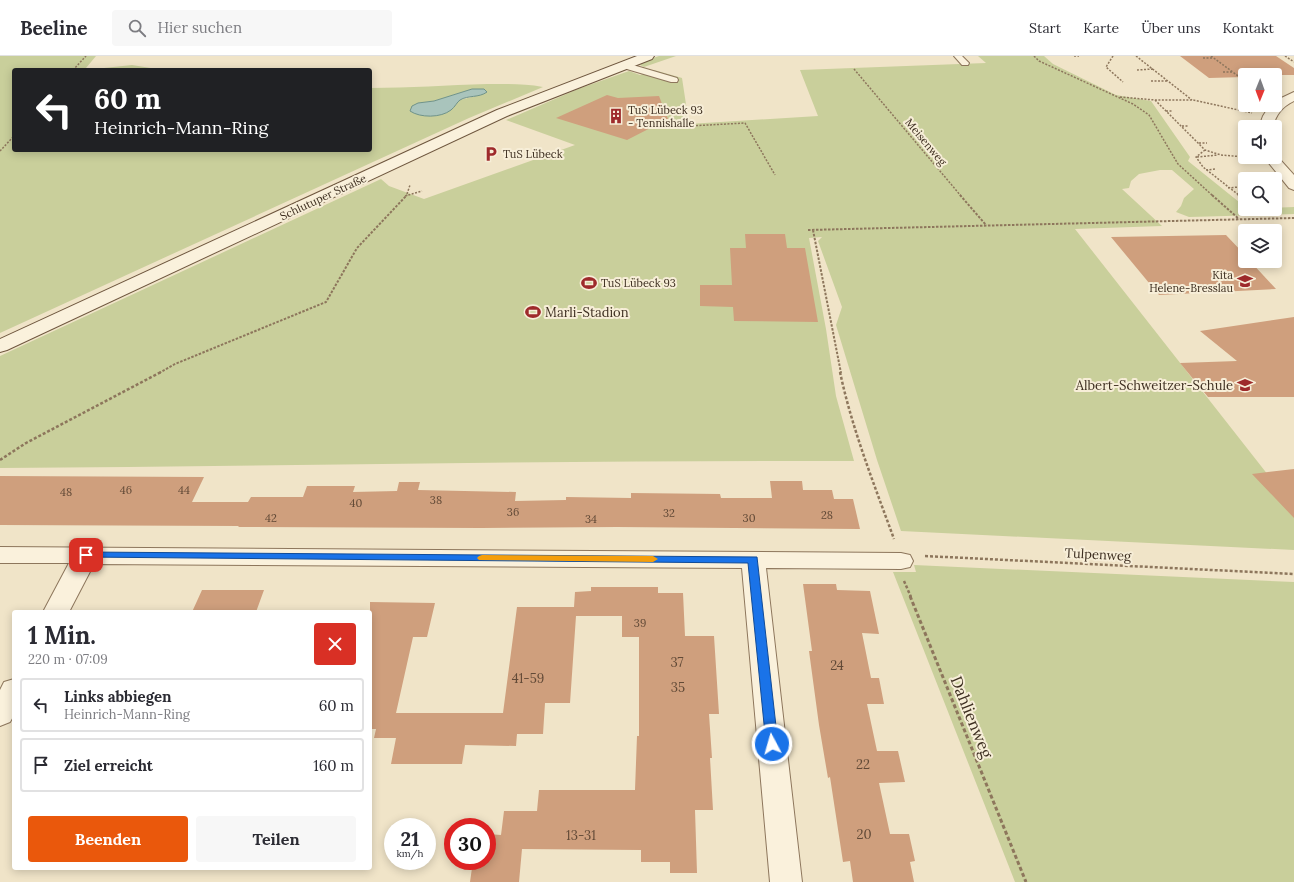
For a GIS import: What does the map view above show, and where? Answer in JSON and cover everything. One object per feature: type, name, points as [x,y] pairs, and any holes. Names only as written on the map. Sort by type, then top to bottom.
[{"type":"street","name":"Schlutuper Straße","points":[[0,346],[502,113],[648,56]]},
{"type":"street","points":[[1267,120],[1268,116],[1282,101],[1294,96]]},
{"type":"street","points":[[1277,164],[1294,185]]},
{"type":"street","points":[[0,555],[901,560]]},
{"type":"street","points":[[57,610],[86,555]]},
{"type":"street","points":[[753,560],[786,882]]},
{"type":"street","points":[[0,715],[12,693]]},
{"type":"lane","points":[[958,56],[965,63]]},
{"type":"lane","points":[[623,65],[674,80]]},
{"type":"path","points":[[75,68],[86,56]]},
{"type":"path","points":[[1034,56],[1039,61],[1133,104],[1149,115],[1178,164],[1239,219]]},
{"type":"path","points":[[1074,56],[1079,56]]},
{"type":"path","points":[[1113,56],[1106,67],[1123,82]]},
{"type":"path","points":[[1136,56],[1193,100]]},
{"type":"path","points":[[1211,56],[1238,76]]},
{"type":"path","points":[[1285,56],[1294,62]]},
{"type":"path","points":[[1203,58],[1213,58]]},
{"type":"path","name":"Meisenweg","points":[[854,69],[986,225]]},
{"type":"path","points":[[1137,70],[1153,69]]},
{"type":"path","points":[[1223,72],[1233,72]]},
{"type":"path","points":[[1151,81],[1168,80]]},
{"type":"path","points":[[1118,97],[1155,100],[1193,100],[1255,113]]},
{"type":"path","points":[[1155,100],[1205,150],[1221,155]]},
{"type":"path","points":[[1166,111],[1173,111]]},
{"type":"path","points":[[689,126],[745,123],[776,176]]},
{"type":"path","points":[[1182,126],[1189,126]]},
{"type":"path","points":[[0,151],[12,138]]},
{"type":"path","points":[[1198,143],[1206,143]]},
{"type":"path","points":[[1196,157],[1205,150]]},
{"type":"path","points":[[1196,157],[1221,155],[1238,156]]},
{"type":"path","points":[[1196,157],[1206,170],[1238,195]]},
{"type":"path","points":[[1206,170],[1216,169]]},
{"type":"path","points":[[0,460],[26,443],[175,364],[326,302],[357,248],[406,195],[410,185]]},
{"type":"path","points":[[1228,188],[1238,187]]},
{"type":"path","points":[[406,195],[422,191]]},
{"type":"path","points":[[808,230],[1294,218]]},
{"type":"path","name":"Dahlienweg","points":[[813,230],[845,395],[863,454],[901,560],[901,574],[1026,882]]},
{"type":"path","name":"Tulpenweg","points":[[901,560],[921,556],[1294,574]]},
{"type":"green space","points":[[0,56],[96,56],[86,68],[12,68],[12,152],[372,152],[372,88],[472,84],[522,84],[543,87],[469,118],[0,333]],"holes":[[[472,89],[483,94],[460,100],[418,103],[434,101]]]},
{"type":"green space","points":[[659,56],[676,56],[644,67],[640,65],[641,62]]},
{"type":"green space","points":[[978,56],[1044,56],[1053,64],[1116,95],[1151,101],[1190,157],[1188,161],[1238,201],[1238,216],[1189,217],[1176,212],[1181,206],[1184,198],[1194,189],[1172,170],[1160,170],[1139,174],[1131,181],[1129,188],[1122,189],[1162,226],[1075,229],[1294,508],[1294,550],[901,531],[877,460],[836,325],[842,307],[818,241],[822,237],[809,238],[826,329],[836,396],[854,461],[534,462],[0,468],[0,356],[381,179],[389,186],[424,199],[575,145],[506,120],[578,89],[629,71],[640,75],[654,70],[682,78],[689,124],[818,116],[800,70],[986,63]]},
{"type":"green space","points":[[132,65],[151,68],[104,68]]},
{"type":"green space","points":[[1282,207],[1294,207],[1294,214],[1282,214]]},
{"type":"green space","points":[[914,565],[1294,582],[1294,882],[1015,882],[893,572],[916,572]]},
{"type":"water","points":[[472,89],[484,89],[487,92],[460,100],[451,110],[442,115],[425,116],[410,111],[412,106],[418,103],[434,101]]},
{"type":"building","points":[[1180,56],[1276,56],[1294,68],[1294,75],[1282,75],[1282,68],[1238,68],[1238,77],[1209,78]]},
{"type":"building","name":"TuS Lübeck 93 - Tennishalle","points":[[607,95],[618,98],[659,96],[668,119],[627,140],[556,118]]},
{"type":"building","points":[[745,234],[785,234],[787,248],[805,248],[818,322],[734,321],[733,307],[700,306],[700,285],[732,285],[730,248],[746,248]]},
{"type":"building","points":[[1226,235],[1238,248],[1238,268],[1256,268],[1276,289],[1159,295],[1111,237]]},
{"type":"building","points":[[1294,317],[1294,397],[1208,397],[1180,363],[1237,361],[1200,331]]},
{"type":"building","points":[[1294,469],[1294,518],[1252,474]]},
{"type":"building","points":[[0,476],[204,477],[192,502],[248,502],[251,497],[303,497],[307,486],[355,486],[353,492],[397,491],[399,482],[420,482],[418,490],[516,492],[515,501],[566,500],[566,497],[631,498],[631,493],[720,494],[721,498],[772,498],[770,481],[802,481],[803,490],[832,490],[834,499],[853,499],[860,529],[0,525]]},
{"type":"building","points":[[803,584],[836,584],[837,590],[870,591],[879,634],[862,633],[871,678],[879,678],[884,704],[867,704],[877,751],[898,751],[905,782],[879,783],[890,834],[909,834],[915,861],[910,862],[914,882],[853,882],[850,861],[843,862],[830,777],[828,778],[819,725],[809,651],[812,651]]},
{"type":"building","points":[[591,587],[658,587],[658,593],[683,593],[685,636],[714,636],[719,714],[709,714],[713,810],[695,810],[697,873],[670,873],[670,862],[641,862],[641,850],[522,849],[519,882],[470,882],[472,870],[496,870],[496,835],[501,835],[504,811],[537,811],[539,790],[635,790],[637,736],[639,736],[639,637],[622,637],[622,616],[576,616],[570,703],[545,703],[543,734],[517,734],[516,746],[465,745],[462,764],[391,764],[396,738],[374,738],[376,729],[372,729],[372,610],[370,610],[370,602],[435,603],[427,637],[413,637],[396,713],[503,713],[517,607],[574,607],[575,592],[591,591]]},
{"type":"building","points":[[202,590],[264,590],[257,610],[193,610]]},
{"type":"slow traffic","points":[[482,558],[653,559]]},
{"type":"place","name":"TuS Lübeck 93 - Tennishalle","points":[[616,116]]},
{"type":"place","name":"TuS Lübeck","points":[[491,154]]},
{"type":"place","name":"Kita Helene-Bresslau","points":[[1245,281]]},
{"type":"place","name":"TuS Lübeck 93","points":[[589,283]]},
{"type":"place","name":"Marli-Stadion","points":[[533,312]]},
{"type":"place","name":"Albert-Schweitzer-Schule","points":[[1245,385]]},
{"type":"route","points":[[86,555],[753,560],[772,744]]}]
